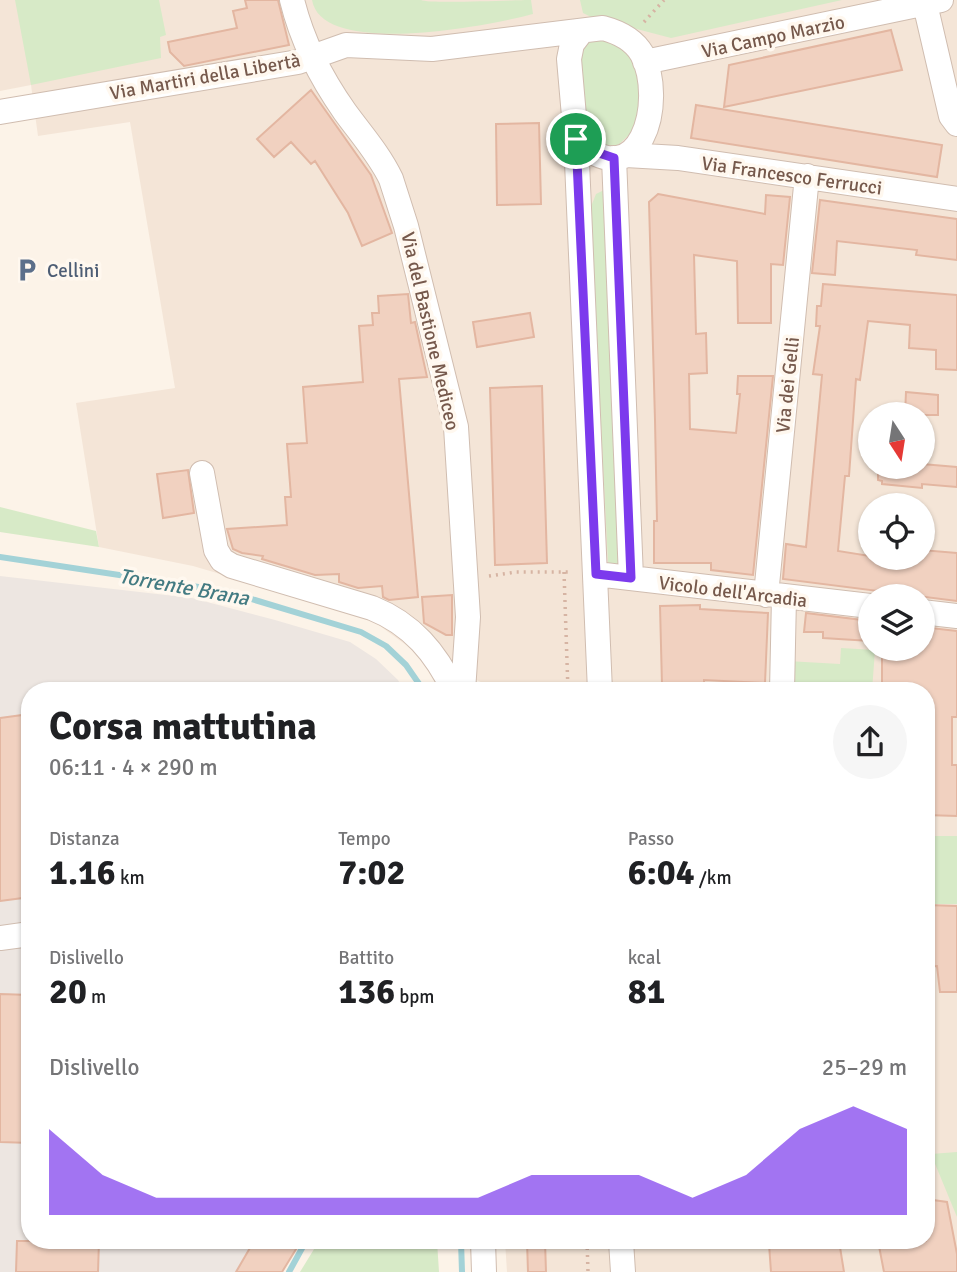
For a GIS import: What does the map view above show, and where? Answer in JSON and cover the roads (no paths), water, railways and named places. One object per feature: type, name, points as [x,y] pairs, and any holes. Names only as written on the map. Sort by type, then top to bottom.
[{"type":"street","name":"Via del Bastione Mediceo","points":[[292,0],[312,57],[338,101],[384,163],[407,226],[456,427],[468,635],[464,682]]},
{"type":"street","name":"Via Campo Marzio","points":[[645,62],[933,2]]},
{"type":"street","points":[[933,2],[951,116],[957,124]]},
{"type":"street","points":[[580,199],[618,157],[636,150],[647,132],[650,100],[642,54],[629,39],[603,28],[582,31],[570,49],[569,75],[580,199],[586,573],[599,682]]},
{"type":"street","name":"Via Martiri della Libertà","points":[[0,112],[266,68],[355,44],[432,49],[582,31]]},
{"type":"street","points":[[534,37],[551,43],[560,53],[569,75]]},
{"type":"street","points":[[576,139],[587,149],[618,157]]},
{"type":"street","points":[[618,157],[631,578]]},
{"type":"street","name":"Via Francesco Ferrucci","points":[[618,157],[678,158],[957,199]]},
{"type":"street","name":"Via dei Gelli","points":[[781,682],[775,596],[807,176]]},
{"type":"street","points":[[202,473],[214,543],[222,560],[232,566],[372,608],[393,618],[429,647],[450,682]]},
{"type":"street","name":"Vicolo dell'Arcadia","points":[[586,573],[858,605]]},
{"type":"street","points":[[935,613],[957,616]]},
{"type":"street","points":[[0,939],[21,936]]},
{"type":"street","points":[[483,1249],[484,1272]]},
{"type":"street","points":[[622,1249],[623,1272]]},
{"type":"waterway","name":"Torrente Brana","points":[[0,557],[225,591],[361,632],[386,646],[406,665],[418,682]]},
{"type":"waterway","points":[[289,1272],[302,1249]]},
{"type":"waterway","name":"Torrente Brana","points":[[461,1249],[462,1272]]},
{"type":"place","name":"Cellini","points":[[27,270]]}]
